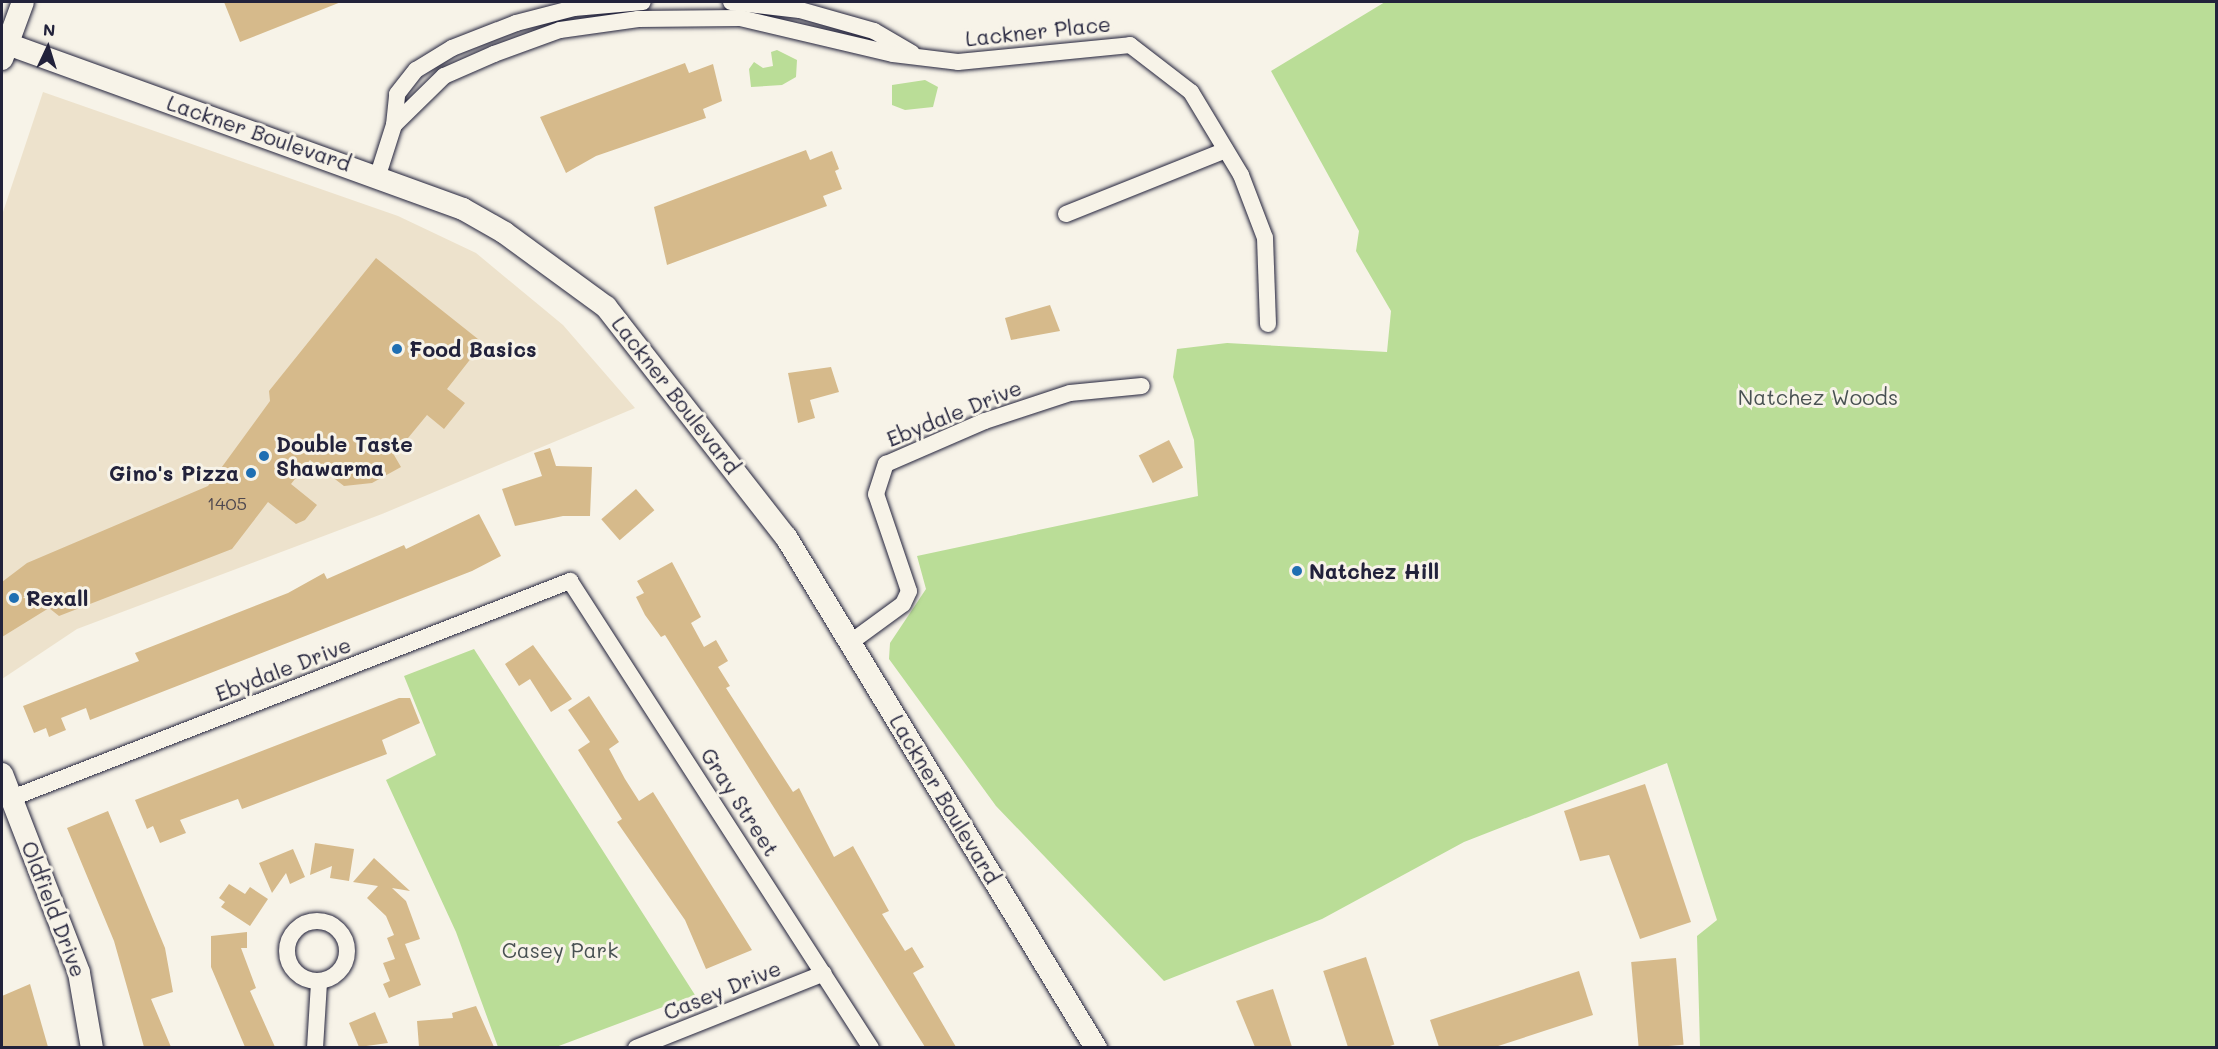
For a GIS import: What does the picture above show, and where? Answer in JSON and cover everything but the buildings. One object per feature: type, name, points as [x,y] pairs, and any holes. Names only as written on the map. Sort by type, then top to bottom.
[{"type":"main road","points":[[4,49],[23,2]]},
{"type":"main road","name":"Lackner Boulevard","points":[[4,49],[378,175],[463,208],[506,233],[606,307],[764,507],[850,642],[1096,1047]]},
{"type":"main road","name":"Oldfield Drive","points":[[2,774],[79,973],[92,1047]]},
{"type":"street","name":"Lackner Place","points":[[378,175],[394,125],[397,94],[416,70],[452,48],[556,12],[644,2]]},
{"type":"street","name":"Lackner Place","points":[[731,2],[800,10],[874,31],[912,52]]},
{"type":"street","name":"Lackner Place","points":[[394,125],[444,76],[560,30],[605,24],[740,18],[893,54],[912,52],[979,62],[1130,45],[1191,92],[1226,150],[1264,238],[1268,324]]},
{"type":"street","points":[[1066,214],[1226,150]]},
{"type":"street","name":"Ebydale Drive","points":[[850,642],[903,604],[909,591],[876,494],[886,464],[975,425],[1070,393],[1142,386]]},
{"type":"street","name":"Ebydale Drive","points":[[12,798],[570,581]]},
{"type":"street","name":"Gray Street","points":[[570,581],[871,1047]]},
{"type":"street","name":"Casey Drive","points":[[636,1047],[824,973]]},
{"type":"street","points":[[315,1047],[319,982]]},
{"type":"shaded area","points":[[43,92],[398,216],[476,253],[563,325],[635,408],[382,514],[77,629],[2,679],[2,215]]},
{"type":"green space","name":"Natchez Woods","points":[[1385,2],[2216,2],[2216,1047],[1700,1047],[1697,936],[1717,920],[1667,763],[1464,842],[1322,919],[1164,981],[996,806],[889,659],[890,643],[926,589],[917,556],[1198,496],[1194,440],[1173,377],[1177,349],[1227,343],[1387,352],[1391,311],[1356,251],[1359,231],[1271,71]]},
{"type":"green space","points":[[777,50],[797,60],[796,77],[782,85],[751,87],[749,69],[754,62],[763,68],[773,66],[771,52]]},
{"type":"green space","points":[[925,80],[938,87],[933,107],[905,110],[892,105],[892,85]]},
{"type":"green space","name":"Casey Park","points":[[474,649],[695,995],[556,1047],[498,1047],[456,932],[386,780],[436,755],[404,676]]},
{"type":"place","name":"Food Basics","points":[[397,349]]},
{"type":"place","name":"Double Taste Shawarma","points":[[264,456]]},
{"type":"place","name":"Gino's Pizza","points":[[251,473]]},
{"type":"place","name":"Natchez Hill","points":[[1297,571]]},
{"type":"place","name":"Rexall","points":[[14,598]]}]
